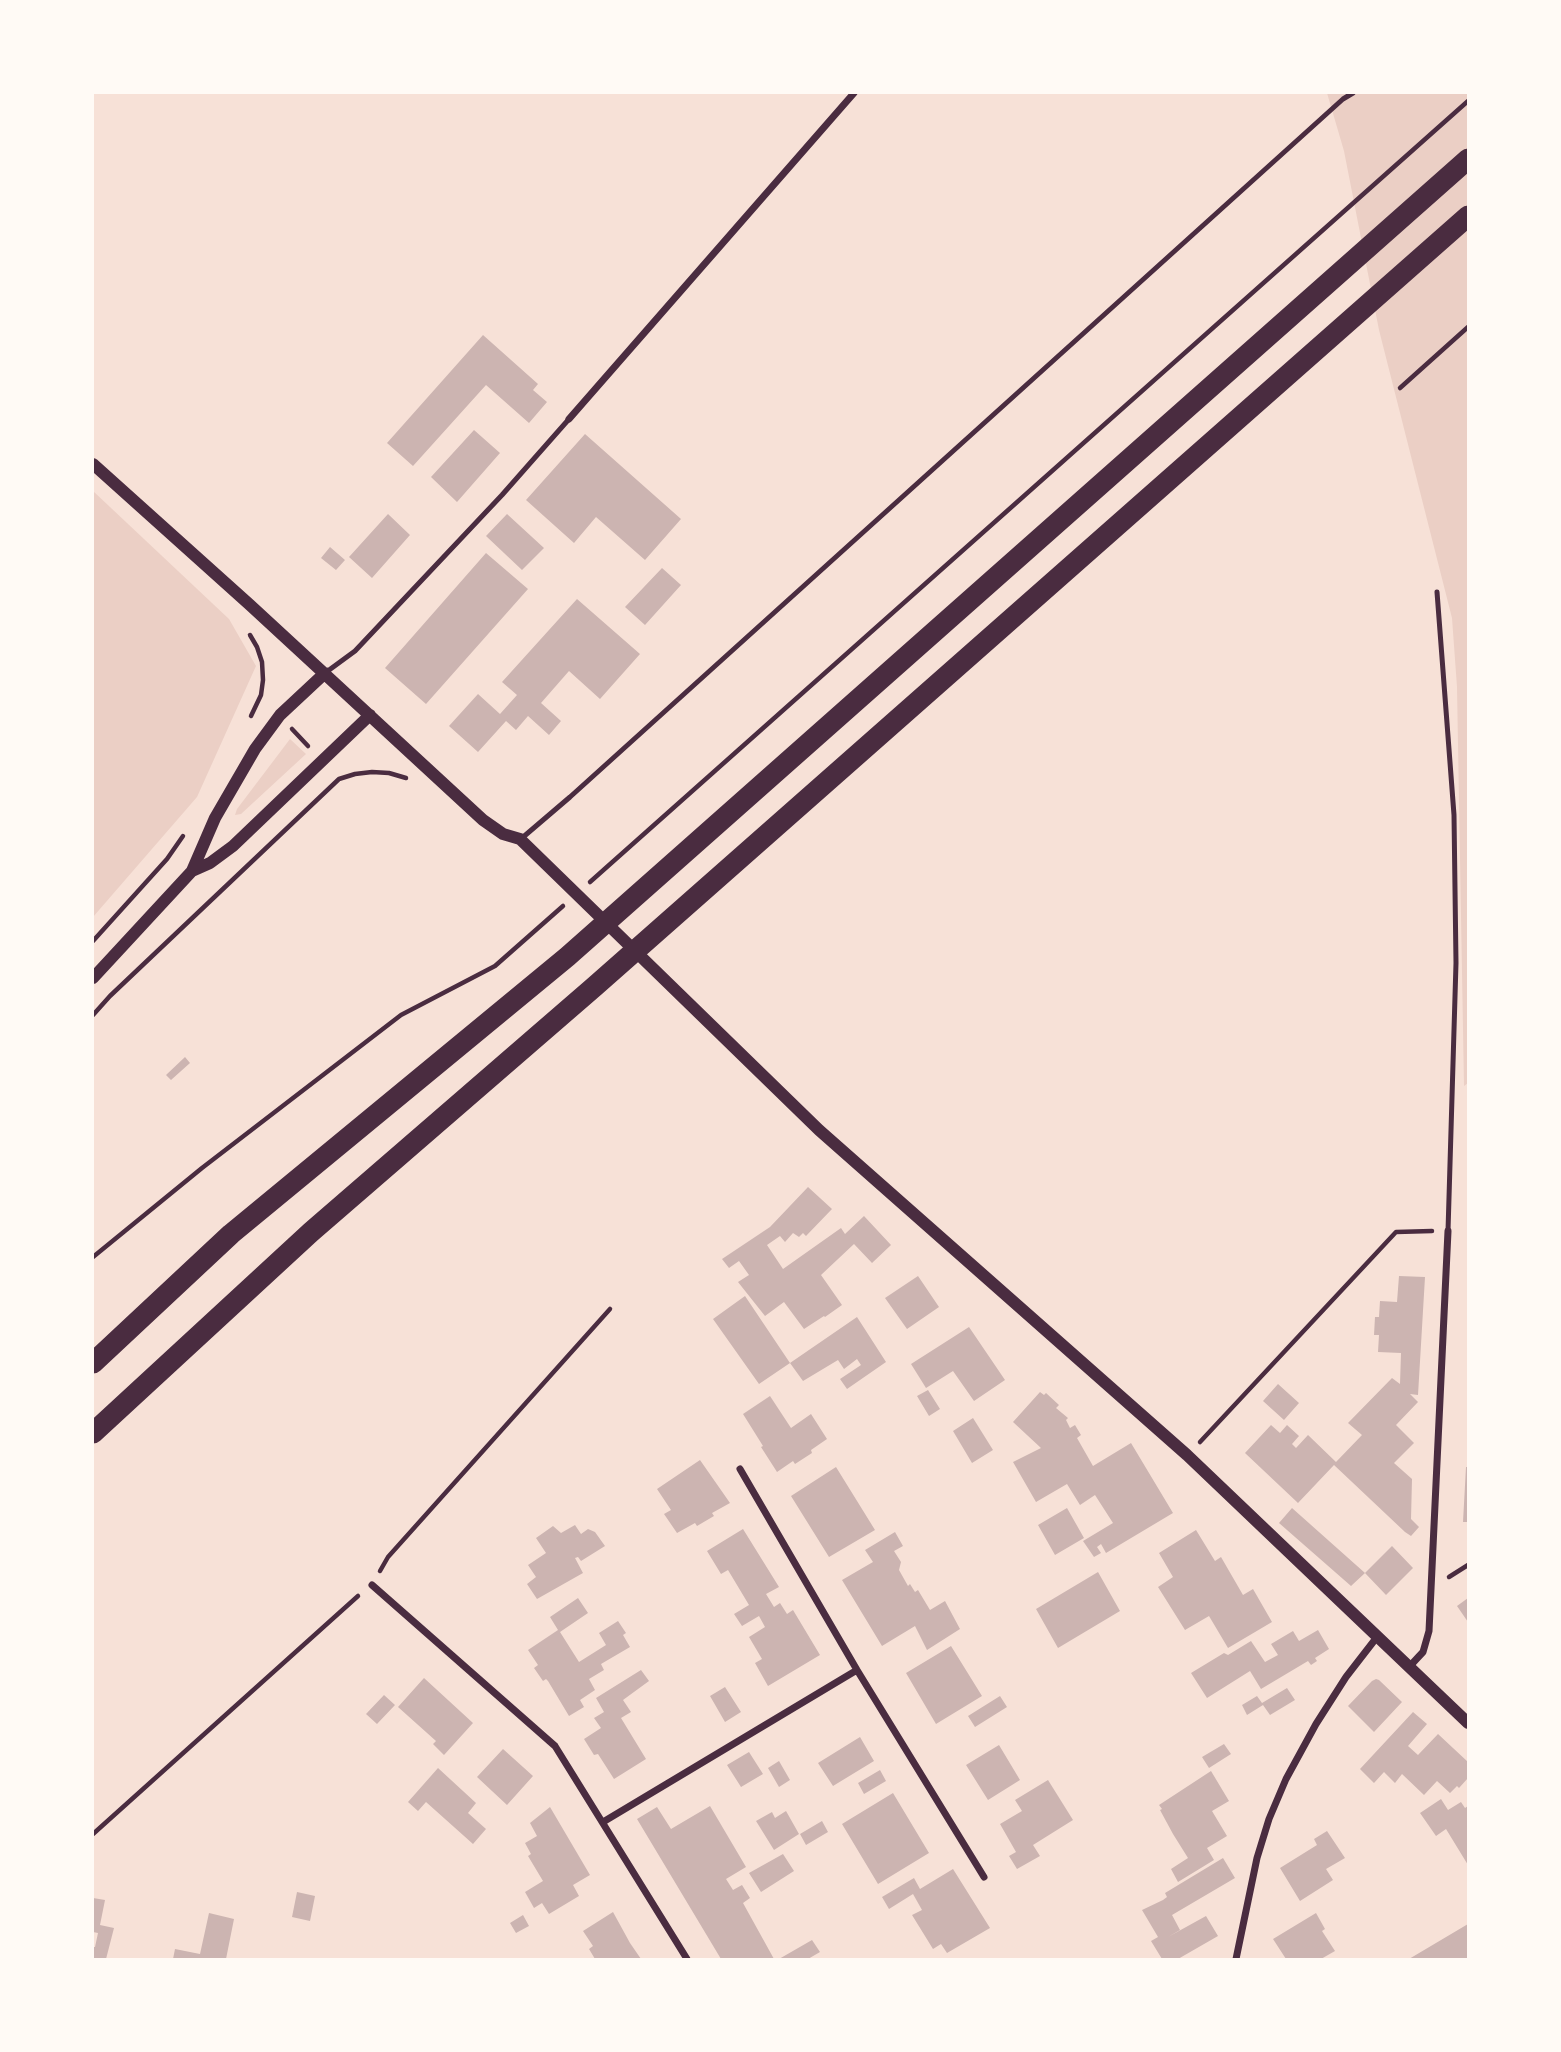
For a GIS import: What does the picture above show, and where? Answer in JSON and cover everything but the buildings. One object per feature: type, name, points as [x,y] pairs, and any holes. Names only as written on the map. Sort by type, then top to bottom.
[{"type":"highway","points":[[93,1363],[231,1234],[567,957],[1468,159]]},
{"type":"highway","points":[[93,1433],[312,1232],[594,987],[1468,216]]},
{"type":"street","points":[[569,419],[854,93]]},
{"type":"street","points":[[93,464],[483,820],[503,834],[520,839],[819,1130],[1187,1455],[1468,1723]]},
{"type":"street","points":[[93,978],[192,871],[215,818],[255,749],[280,715],[325,673]]},
{"type":"street","points":[[192,871],[233,846],[370,715]]},
{"type":"street","points":[[1409,1667],[1423,1652],[1429,1631],[1448,1231]]},
{"type":"street","points":[[740,1469],[857,1670],[984,1877]]},
{"type":"street","points":[[372,1585],[555,1746],[687,1959]]},
{"type":"street","points":[[1236,1959],[1257,1858],[1269,1819],[1286,1779],[1346,1677],[1377,1637]]},
{"type":"street","points":[[603,1822],[857,1670]]},
{"type":"lane","points":[[520,839],[1353,93]]},
{"type":"lane","points":[[325,673],[355,651],[502,495],[569,419]]},
{"type":"lane","points":[[1437,592],[1454,815],[1457,962],[1448,1231]]},
{"type":"path","points":[[582,889],[1468,101]]},
{"type":"path","points":[[1400,388],[1468,327]]},
{"type":"path","points":[[249,633],[260,655],[263,680],[261,695],[250,718]]},
{"type":"path","points":[[93,1015],[340,779]]},
{"type":"path","points":[[93,941],[167,859],[188,829]]},
{"type":"path","points":[[93,1257],[202,1168],[401,1014],[495,966],[572,898]]},
{"type":"path","points":[[1187,1455],[1396,1232],[1448,1231]]},
{"type":"path","points":[[93,1834],[372,1585],[388,1557],[610,1309]]},
{"type":"shaded area","points":[[1327,93],[1468,93],[1468,1083],[1464,1086],[1457,687],[1452,618],[1379,330],[1344,151]]},
{"type":"shaded area","points":[[93,491],[229,619],[256,666],[197,797],[93,917]]},
{"type":"shaded area","points":[[290,739],[306,754],[241,814],[235,815],[237,809]]}]
